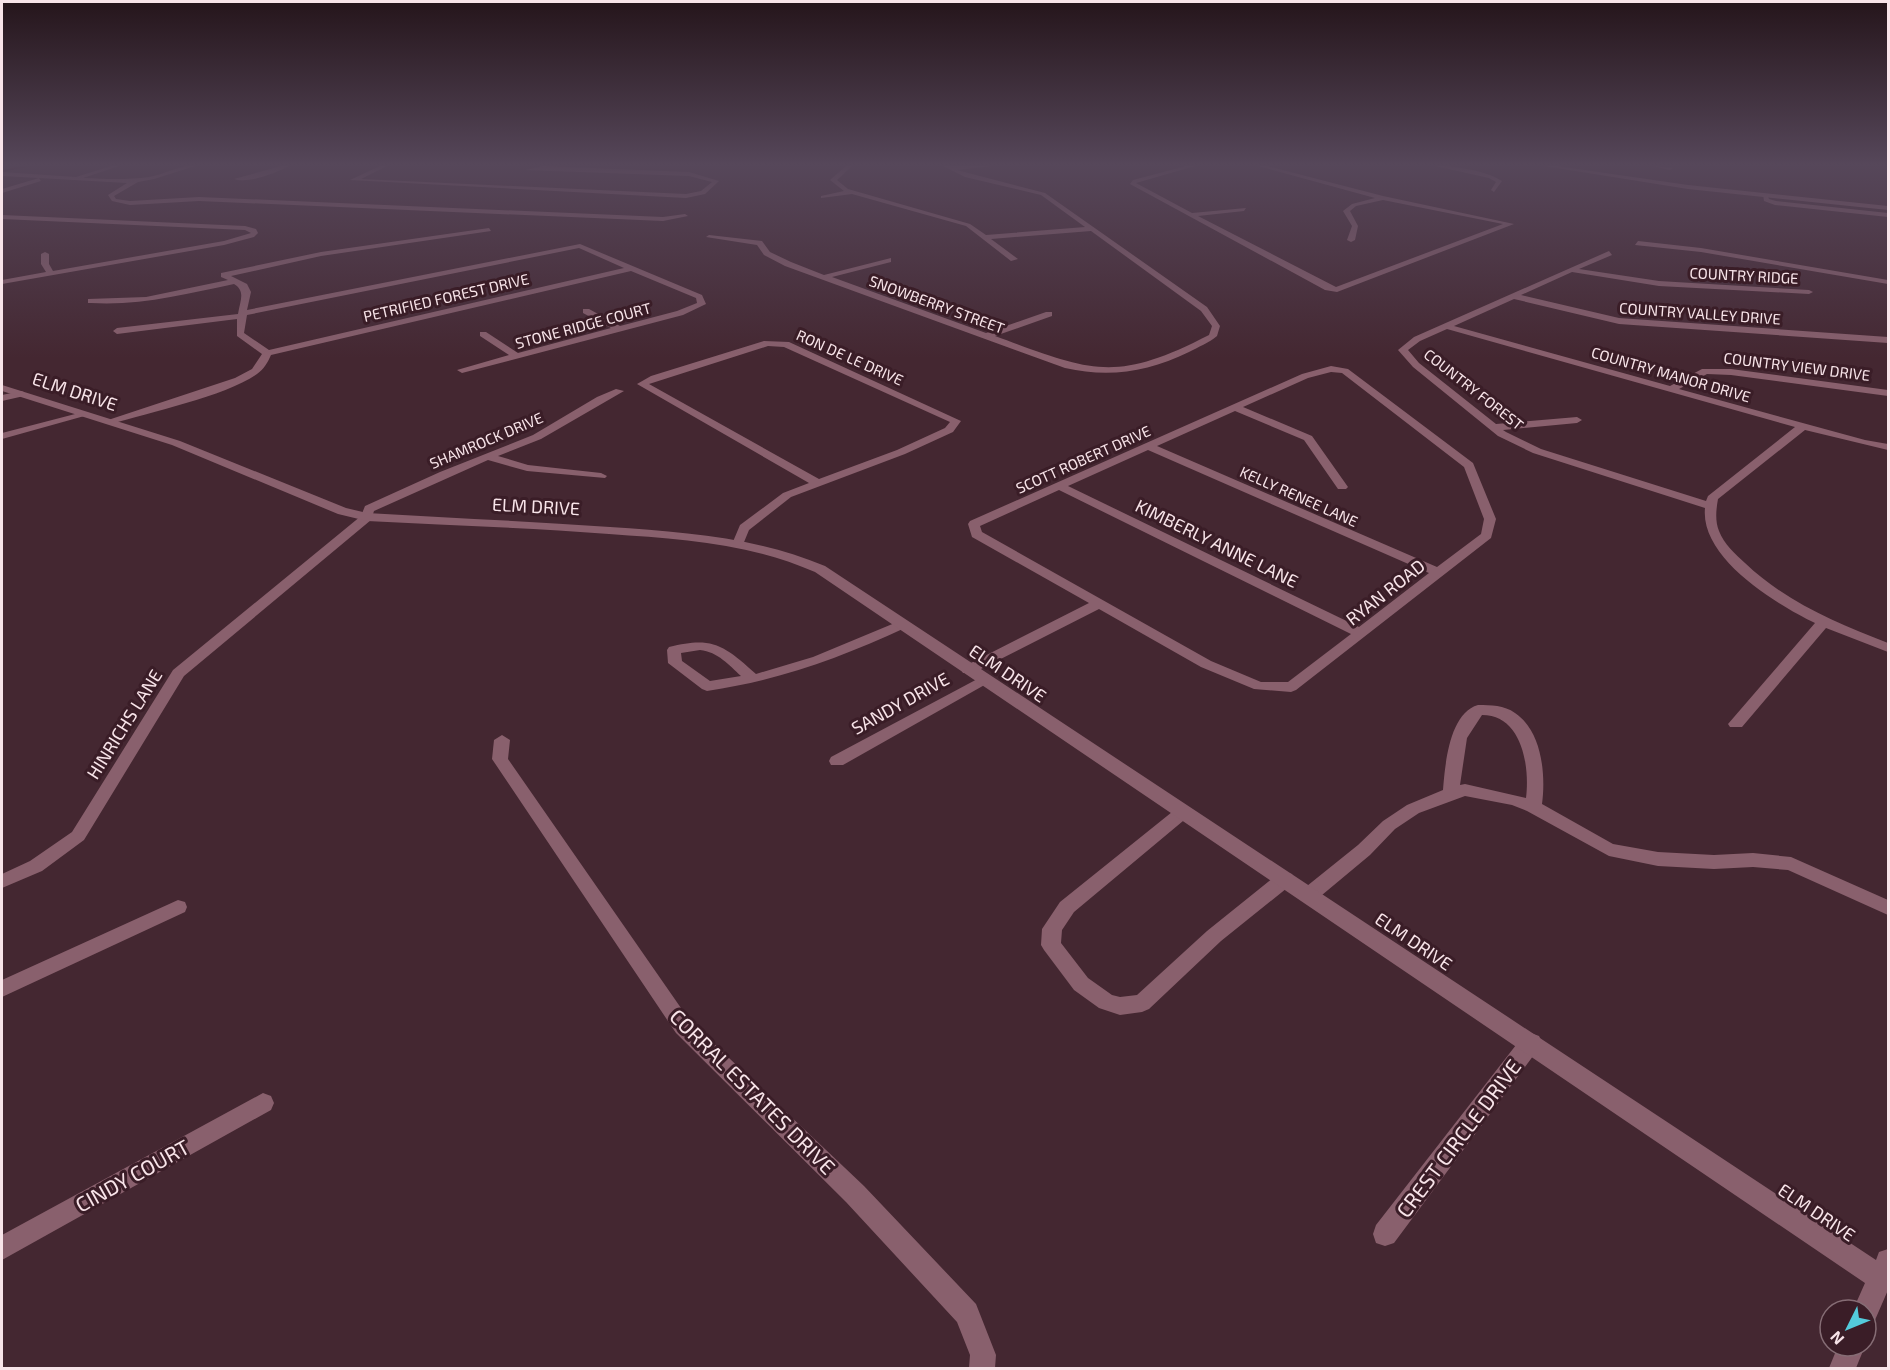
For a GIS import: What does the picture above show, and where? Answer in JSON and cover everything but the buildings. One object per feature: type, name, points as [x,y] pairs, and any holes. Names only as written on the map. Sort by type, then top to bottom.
[{"type":"street","points":[[2,282],[224,243],[252,236],[255,233],[248,230]]},
{"type":"street","points":[[108,422],[204,393],[238,380],[255,371],[264,361],[267,353],[240,334],[244,315],[244,298],[247,292],[244,286],[224,275],[321,254],[489,230]]},
{"type":"street","points":[[975,230],[1014,259]]},
{"type":"street","points":[[985,237],[1080,230]]},
{"type":"street","name":"SNOWBERRY STREET","points":[[709,237],[759,243],[767,253],[824,277],[1091,373],[1117,372],[1149,364],[1182,352],[1213,336],[1216,326],[1204,309],[1093,230]]},
{"type":"street","points":[[1220,230],[1329,288],[1337,290],[1495,230]]},
{"type":"street","points":[[1351,240],[1354,230]]},
{"type":"street","points":[[1638,243],[1697,248],[1853,278],[1888,282]]},
{"type":"street","points":[[117,331],[244,315],[569,247],[580,246],[632,268]]},
{"type":"street","name":"COUNTRY FOREST","points":[[1609,253],[1417,339],[1403,351],[1416,365],[1515,442],[1711,506]]},
{"type":"street","points":[[45,254],[45,264],[51,274]]},
{"type":"street","points":[[824,277],[888,260]]},
{"type":"street","name":"STONE RIDGE COURT","points":[[462,370],[619,329],[695,308],[702,304],[699,297],[632,268]]},
{"type":"street","name":"PETRIFIED FOREST DRIVE","points":[[267,353],[632,268]]},
{"type":"street","name":"COUNTRY RIDGE","points":[[1571,270],[1647,284],[1809,292]]},
{"type":"street","points":[[91,301],[114,303],[136,301],[236,281]]},
{"type":"street","name":"COUNTRY VALLEY DRIVE","points":[[1513,296],[1619,321],[1888,340]]},
{"type":"street","points":[[586,311],[619,329]]},
{"type":"street","points":[[987,336],[1049,314]]},
{"type":"street","name":"COUNTRY MANOR DRIVE","points":[[1446,326],[1863,443],[1888,447]]},
{"type":"street","points":[[483,334],[517,356]]},
{"type":"street","name":"RON DE LE DRIVE","points":[[738,544],[744,528],[787,495],[820,484],[911,448],[949,430],[956,421],[786,344],[767,343],[654,378],[642,384],[820,484]]},
{"type":"street","name":"SCOTT ROBERT DRIVE","points":[[1098,604],[976,534],[974,524],[1305,376],[1331,369],[1345,371]]},
{"type":"street","name":"RYAN ROAD","points":[[1098,604],[1206,664],[1259,686],[1292,687],[1487,535],[1490,519],[1469,465],[1345,371]]},
{"type":"street","name":"COUNTRY VIEW DRIVE","points":[[1670,390],[1705,371],[1731,372],[1888,393]]},
{"type":"street","name":"ELM DRIVE","points":[[2,388],[176,443],[342,511],[367,517],[582,528],[738,544],[780,553],[820,569],[983,680],[1531,1042],[1884,1270]]},
{"type":"street","name":"SHAMROCK DRIVE","points":[[367,517],[369,509],[444,474],[537,437],[600,399],[619,391]]},
{"type":"street","points":[[2,398],[21,394]]},
{"type":"street","points":[[1234,407],[1308,438],[1342,487]]},
{"type":"street","points":[[2,436],[83,415]]},
{"type":"street","points":[[1496,427],[1577,420]]},
{"type":"street","points":[[1803,426],[1712,498],[1710,527],[1726,552],[1757,583],[1787,604],[1823,623],[1888,648]]},
{"type":"street","name":"KELLY RENEE LANE","points":[[1148,446],[1439,573]]},
{"type":"street","points":[[489,457],[527,468],[602,476]]},
{"type":"street","name":"KIMBERLY ANNE LANE","points":[[1059,486],[1360,633]]},
{"type":"street","name":"HINRICHS LANE","points":[[2,881],[36,866],[78,836],[178,674],[367,517]]},
{"type":"street","points":[[968,670],[1098,604]]},
{"type":"street","points":[[1736,724],[1823,623]]},
{"type":"street","points":[[752,678],[714,645],[693,645],[674,650],[675,663],[707,686],[752,678],[787,670],[830,656],[902,624]]},
{"type":"street","name":"SANDY DRIVE","points":[[837,761],[983,680]]},
{"type":"street","points":[[1451,793],[1456,743],[1462,729],[1478,711],[1497,710],[1518,723],[1529,745],[1536,793],[1533,807]]},
{"type":"street","name":"CORRAL ESTATES DRIVE","points":[[502,740],[500,759],[683,1027],[855,1194],[967,1313],[983,1355],[982,1368]]},
{"type":"street","points":[[1309,895],[1364,850],[1389,825],[1413,809],[1451,793],[1465,790],[1515,800],[1533,807],[1609,850],[1658,859],[1714,862],[1753,860],[1791,864],[1888,908]]},
{"type":"street","points":[[1183,812],[1066,908],[1052,929],[1051,945],[1081,984],[1106,1002],[1120,1006],[1142,1003],[1214,936],[1285,879]]},
{"type":"street","points":[[2,989],[178,907]]},
{"type":"street","name":"CREST CIRCLE DRIVE","points":[[1385,1234],[1531,1042]]},
{"type":"street","name":"CINDY COURT","points":[[2,1248],[263,1102]]},
{"type":"street","points":[[1872,1298],[1884,1270]]}]
